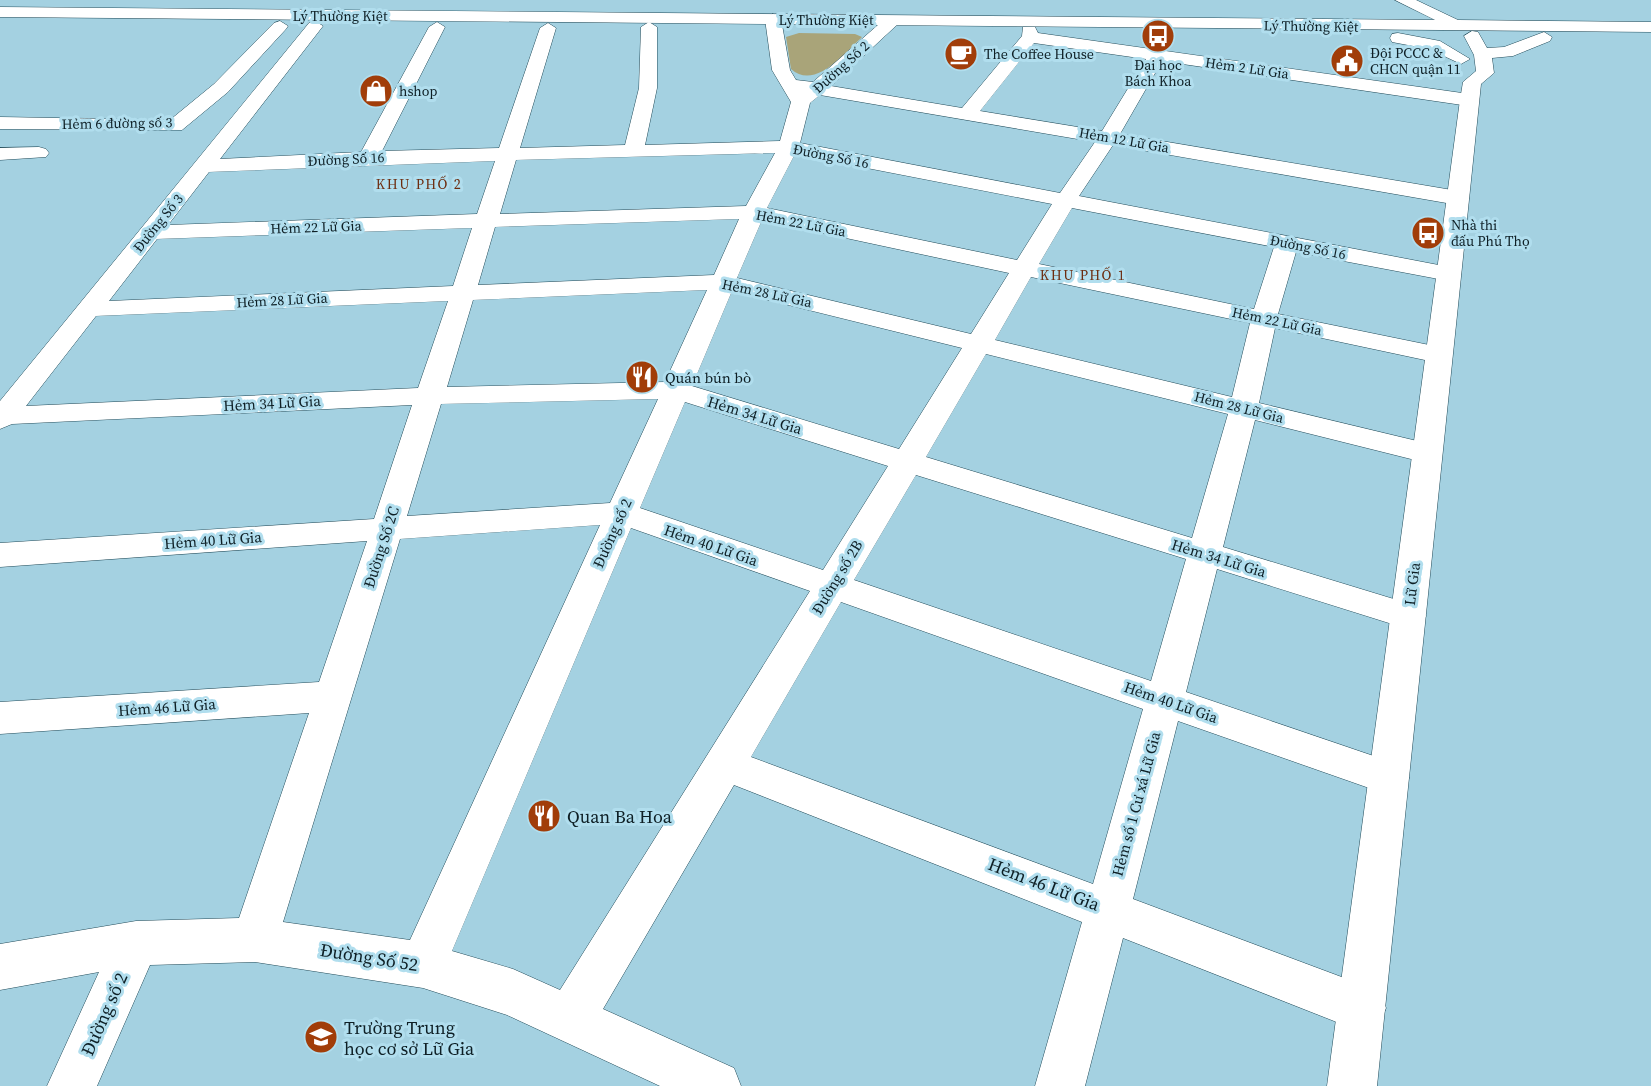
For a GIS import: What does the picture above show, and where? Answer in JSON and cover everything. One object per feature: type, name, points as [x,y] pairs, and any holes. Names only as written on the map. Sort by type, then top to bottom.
[{"type":"street","points":[[1359,30],[1389,12],[1392,0]]},
{"type":"street","points":[[1403,0],[1470,57]]},
{"type":"street","name":"Lý Thường Kiệt","points":[[0,12],[1359,30],[1470,57],[1651,27]]},
{"type":"street","name":"Lý Thường Kiệt","points":[[0,26],[548,28],[774,24]]},
{"type":"street","name":"Đường Số 2","points":[[774,24],[781,70],[803,92],[888,25]]},
{"type":"street","name":"Lý Thường Kiệt","points":[[888,25],[1029,34],[1359,30]]},
{"type":"street","name":"Hẻm 6 đường số 3","points":[[0,123],[175,126],[221,88],[280,26]]},
{"type":"street","name":"Đường Số 3","points":[[7,403],[89,309],[315,27]]},
{"type":"street","points":[[368,158],[438,27]]},
{"type":"street","points":[[634,150],[648,88],[649,27]]},
{"type":"street","name":"Đường Số 2C","points":[[255,940],[548,28]]},
{"type":"street","points":[[1359,30],[1424,43],[1470,57],[1507,52],[1544,37],[1651,38]]},
{"type":"street","points":[[967,114],[1029,34]]},
{"type":"street","name":"Hẻm 2 Lữ Gia","points":[[1029,34],[1157,55],[1470,57]]},
{"type":"street","name":"Đường số 2B","points":[[570,1019],[1023,269],[1108,138],[1157,55]]},
{"type":"street","name":"Lữ Gia","points":[[1352,1086],[1440,355],[1458,198],[1470,57]]},
{"type":"street","name":"Hẻm 12 Lữ Gia","points":[[803,92],[967,114],[1458,198]]},
{"type":"street","name":"Đường số 2","points":[[423,965],[754,212],[789,147],[803,92]]},
{"type":"street","name":"Đường Số 16","points":[[203,166],[368,158],[789,147],[1449,274]]},
{"type":"street","points":[[0,154],[39,153]]},
{"type":"street","name":"Hẻm 22 Lữ Gia","points":[[151,232],[754,212],[1440,355]]},
{"type":"street","name":"Hẻm số 1 Cư xá Lữ Gia","points":[[1060,1086],[1244,408],[1264,318],[1287,243]]},
{"type":"street","name":"Hẻm 28 Lữ Gia","points":[[89,309],[723,282],[1427,453]]},
{"type":"street","name":"Hẻm 34 Lữ Gia","points":[[7,403],[676,390],[1408,616]]},
{"type":"street","name":"Hẻm 40 Lữ Gia","points":[[0,555],[621,513],[1389,778]]},
{"type":"street","name":"Hẻm 46 Lữ Gia","points":[[0,718],[334,696]]},
{"type":"street","name":"Hẻm 46 Lữ Gia","points":[[724,764],[1362,1008]]},
{"type":"street","name":"Đường Số 52","points":[[0,967],[136,943],[255,940],[423,965],[513,993],[570,1019],[661,1075],[716,1086]]},
{"type":"street","name":"Đường số 2","points":[[72,1086],[136,943]]},
{"type":"shaded area","points":[[799,33],[855,34],[862,37],[830,67],[810,75],[800,75],[791,69],[786,37]]},
{"type":"place","name":"Đại học Bách Khoa","points":[[1158,36]]},
{"type":"place","name":"The Coffee House","points":[[961,54]]},
{"type":"place","name":"Đội PCCC & CHCN quận 11","points":[[1347,61]]},
{"type":"place","name":"hshop","points":[[376,91]]},
{"type":"place","name":"Nhà thi đấu Phú Thọ","points":[[1428,233]]},
{"type":"place","name":"Quán bún bò","points":[[642,377]]},
{"type":"place","name":"Quan Ba Hoa","points":[[544,816]]},
{"type":"place","name":"Trường Trung học cơ sở Lữ Gia","points":[[321,1037]]},
{"type":"district","name":"KHU PHỐ 2","points":[[419,184]]},
{"type":"district","name":"KHU PHỐ 1","points":[[1083,275]]}]
